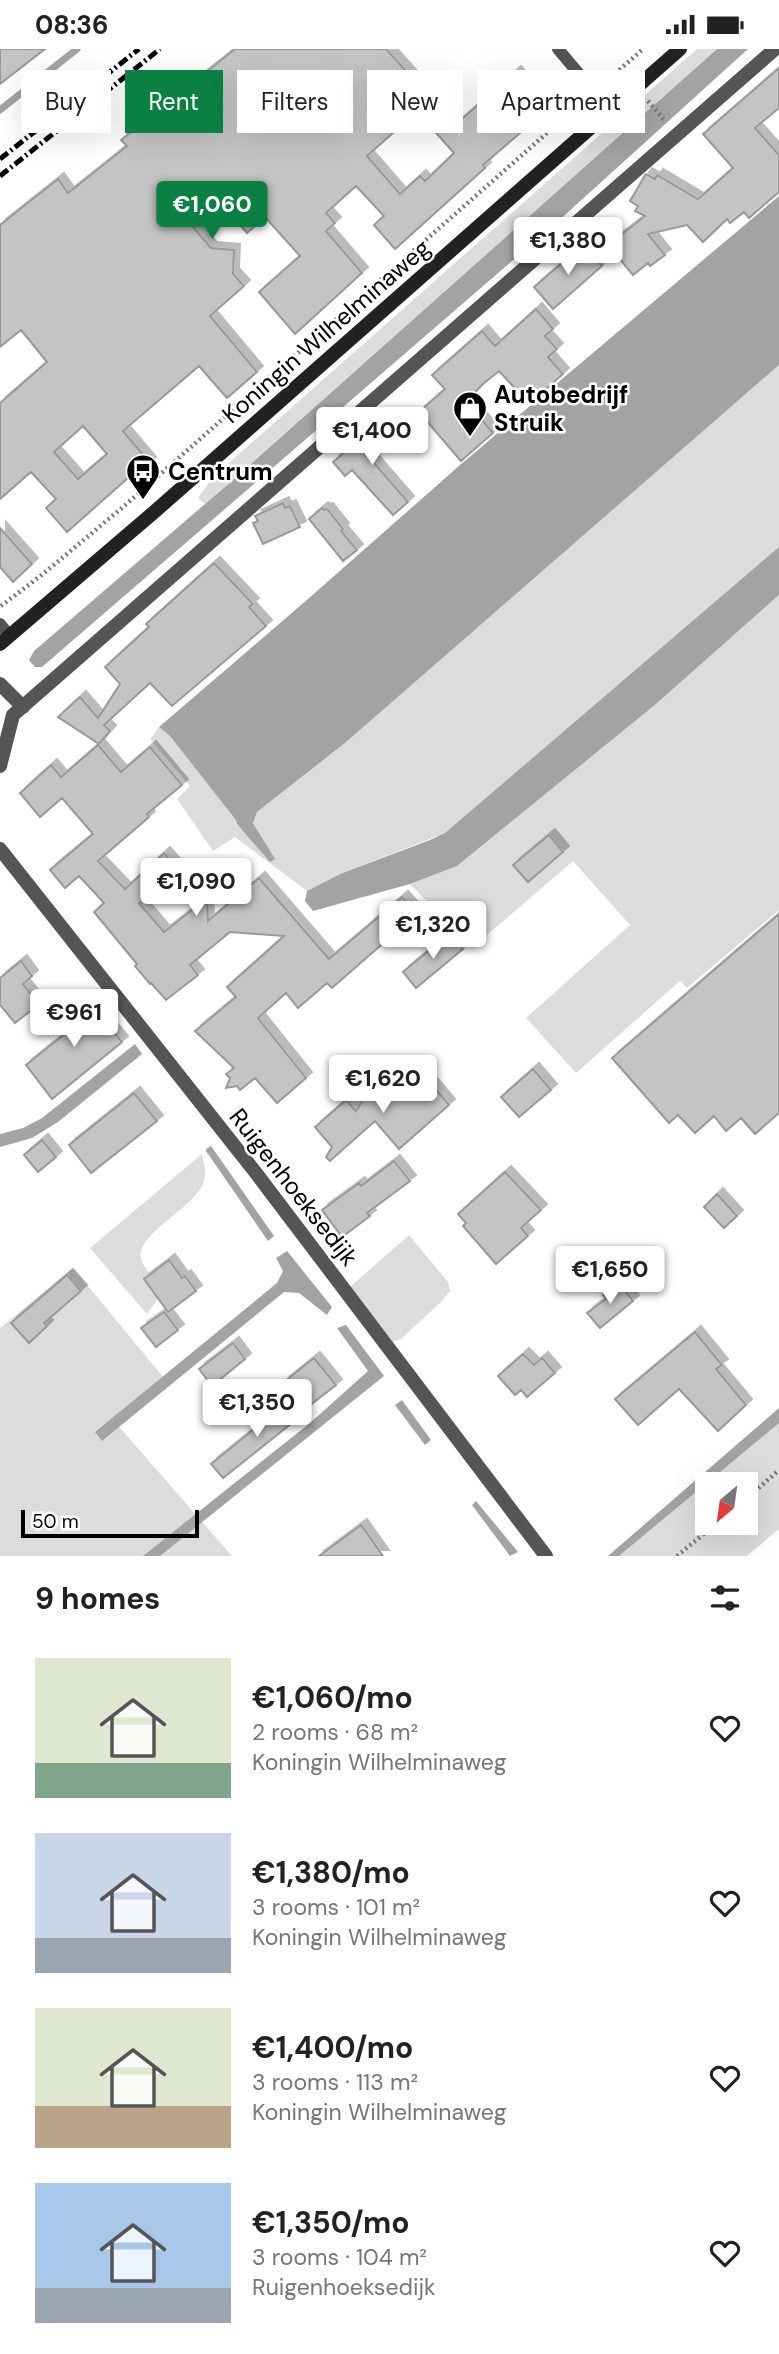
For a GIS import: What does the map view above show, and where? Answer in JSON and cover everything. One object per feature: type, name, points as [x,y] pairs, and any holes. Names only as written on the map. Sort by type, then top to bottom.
[{"type":"main road","name":"Koningin Wilhelminaweg","points":[[645,80],[680,49]]},
{"type":"main road","name":"Koningin Wilhelminaweg","points":[[5,640],[585,133]]},
{"type":"street","points":[[0,766],[13,715],[775,49]]},
{"type":"street","points":[[0,684],[23,707]]},
{"type":"street","name":"Ruigenhoeksedijk","points":[[1,853],[256,1173],[546,1556]]},
{"type":"lane","points":[[558,49],[576,70]]},
{"type":"lane","points":[[0,624],[5,640]]},
{"type":"path","name":"Koningin Wilhelminaweg","points":[[619,70],[643,49]]},
{"type":"path","points":[[647,100],[671,128]]},
{"type":"path","name":"Koningin Wilhelminaweg","points":[[0,606],[43,575],[123,507],[547,133]]},
{"type":"path","points":[[758,1488],[779,1470]]},
{"type":"path","points":[[677,1556],[702,1535]]},
{"type":"shaded area","points":[[697,49],[717,49],[645,113],[645,95]]},
{"type":"shaded area","points":[[717,49],[748,49],[555,224],[42,667],[35,667],[29,660],[34,651],[226,486],[623,133],[645,133],[645,113]]},
{"type":"shaded area","points":[[602,133],[622,133],[205,504],[198,498],[213,477]]},
{"type":"shaded area","points":[[779,196],[779,365],[345,743],[257,812],[253,823],[275,859],[270,862],[237,824],[170,736],[159,727],[460,465]]},
{"type":"shaded area","points":[[779,365],[779,547],[445,833],[340,874],[307,891],[235,837],[213,851],[177,799],[190,786],[150,739],[159,727],[170,736],[237,820],[237,825],[274,855],[267,848],[253,822],[257,812],[345,743]]},
{"type":"shaded area","points":[[779,547],[779,595],[656,704],[457,866],[410,884],[313,911],[305,901],[307,891],[340,874],[445,833]]},
{"type":"shaded area","points":[[779,595],[779,910],[687,988],[680,981],[576,1073],[526,1018],[630,925],[573,861],[472,948],[410,884],[457,866],[656,704]]},
{"type":"shaded area","points":[[135,1044],[142,1054],[58,1122],[32,1138],[0,1147],[0,1134],[23,1128],[42,1118]]},
{"type":"shaded area","points":[[211,1146],[274,1236],[268,1241],[206,1151]]},
{"type":"shaded area","points":[[202,1154],[205,1176],[201,1187],[193,1198],[148,1238],[142,1248],[142,1262],[156,1284],[159,1297],[147,1314],[90,1248]]},
{"type":"shaded area","points":[[409,1235],[448,1282],[450,1291],[401,1339],[393,1342],[350,1287]]},
{"type":"shaded area","points":[[287,1251],[332,1307],[327,1315],[299,1293],[284,1292],[102,1441],[95,1432],[277,1283],[283,1271],[276,1258]]},
{"type":"shaded area","points":[[73,1268],[164,1378],[114,1421],[232,1556],[0,1556],[0,1328]]},
{"type":"shaded area","points":[[346,1325],[384,1376],[160,1556],[143,1556],[310,1423],[368,1371],[337,1328]]},
{"type":"shaded area","points":[[402,1400],[431,1440],[425,1445],[395,1405]]},
{"type":"shaded area","points":[[779,1408],[779,1423],[720,1472],[705,1472]]},
{"type":"shaded area","points":[[779,1423],[779,1529],[747,1556],[619,1556],[695,1493],[695,1535],[758,1535],[758,1472],[720,1472]]},
{"type":"shaded area","points":[[695,1481],[695,1493],[619,1556],[608,1556]]},
{"type":"shaded area","points":[[476,1501],[518,1552],[510,1556],[472,1505]]},
{"type":"building","points":[[0,49],[45,49],[0,84]]},
{"type":"building","points":[[235,49],[386,49],[405,70],[367,70],[367,133],[393,133],[367,156],[400,194],[420,176],[425,181],[454,153],[436,133],[463,133],[463,118],[477,106],[477,133],[520,133],[395,249],[374,225],[384,216],[356,186],[326,213],[335,223],[326,231],[362,273],[295,334],[259,292],[300,256],[265,217],[247,233],[221,203],[193,227],[211,248],[234,250],[233,274],[244,286],[210,316],[257,372],[227,398],[199,366],[123,431],[150,463],[130,480],[128,478],[67,532],[46,508],[56,499],[31,472],[0,499],[0,403],[47,362],[21,330],[0,347],[0,225],[58,179],[68,193],[127,146],[121,140],[130,133],[223,133],[223,70],[209,70]],"holes":[[[83,426],[107,454],[78,479],[54,452]]]},
{"type":"building","points":[[779,68],[779,108],[755,128],[779,155],[779,192],[749,218],[744,212],[730,223],[727,219],[703,242],[687,225],[648,234],[665,255],[650,266],[648,263],[633,275],[608,245],[645,216],[635,211],[638,206],[630,201],[646,174],[655,179],[657,175],[698,199],[733,168],[703,134]]},
{"type":"building","points":[[584,244],[602,266],[553,309],[534,287]]},
{"type":"building","points":[[536,309],[553,329],[545,336],[557,349],[548,357],[563,374],[538,396],[532,389],[523,397],[499,371],[483,384],[466,401],[493,433],[461,461],[419,412],[445,389],[432,375],[482,331],[495,346]]},
{"type":"building","points":[[382,419],[394,432],[368,456],[408,502],[393,515],[352,470],[345,476],[333,462]]},
{"type":"building","points":[[283,503],[285,508],[290,506],[300,527],[263,544],[253,523],[258,521],[255,516]]},
{"type":"building","points":[[322,508],[327,509],[357,550],[343,561],[309,519]]},
{"type":"building","points":[[0,528],[32,564],[13,582],[0,567]]},
{"type":"building","points":[[214,563],[253,604],[249,607],[266,626],[172,706],[150,683],[104,725],[110,731],[99,744],[58,717],[80,697],[98,718],[120,684],[105,667],[149,627],[146,624]]},
{"type":"building","points":[[98,745],[121,772],[150,747],[182,785],[98,861],[125,889],[164,853],[177,868],[139,903],[164,932],[207,898],[208,921],[259,878],[329,959],[402,897],[413,909],[384,937],[387,940],[332,988],[327,983],[298,1008],[286,993],[258,1018],[306,1078],[277,1103],[255,1078],[240,1090],[237,1086],[226,1088],[230,1078],[226,1074],[234,1068],[195,1031],[236,997],[227,987],[284,936],[230,932],[190,965],[198,975],[166,1000],[135,966],[137,964],[94,912],[104,903],[79,876],[65,888],[50,870],[93,834],[62,798],[40,817],[20,793],[51,765],[61,777]]},
{"type":"building","points":[[549,835],[563,852],[528,882],[513,865]]},
{"type":"building","points":[[779,914],[779,1113],[755,1134],[741,1118],[726,1131],[714,1116],[695,1133],[678,1115],[669,1123],[612,1058]]},
{"type":"building","points":[[450,933],[463,949],[416,988],[403,972]]},
{"type":"building","points":[[21,961],[32,976],[23,984],[39,1004],[15,1023],[0,1005],[0,978]]},
{"type":"building","points":[[86,998],[122,1042],[52,1099],[26,1065],[67,1032],[58,1021]]},
{"type":"building","points":[[533,1069],[551,1090],[519,1117],[501,1097]]},
{"type":"building","points":[[375,1080],[415,1092],[428,1080],[449,1105],[399,1149],[375,1121],[330,1161],[326,1157],[332,1147],[315,1127],[346,1100],[356,1111]]},
{"type":"building","points":[[134,1093],[157,1121],[91,1173],[69,1145]]},
{"type":"building","points":[[42,1140],[56,1157],[38,1172],[24,1155]]},
{"type":"building","points":[[394,1161],[410,1181],[367,1213],[370,1216],[342,1237],[322,1210],[359,1183],[361,1186]]},
{"type":"building","points":[[505,1172],[541,1210],[521,1228],[528,1236],[496,1264],[463,1226],[466,1223],[458,1214]]},
{"type":"building","points":[[717,1194],[737,1216],[724,1228],[704,1207]]},
{"type":"building","points":[[169,1260],[196,1291],[168,1312],[144,1279]]},
{"type":"building","points":[[67,1275],[81,1291],[44,1323],[47,1326],[29,1343],[11,1323]]},
{"type":"building","points":[[619,1283],[633,1301],[600,1328],[587,1313],[606,1299],[603,1295]]},
{"type":"building","points":[[164,1312],[178,1330],[156,1347],[141,1328]]},
{"type":"building","points":[[695,1332],[722,1365],[716,1369],[746,1405],[718,1431],[679,1389],[638,1425],[615,1399]]},
{"type":"building","points":[[233,1343],[245,1359],[212,1386],[199,1369]]},
{"type":"building","points":[[523,1354],[534,1365],[542,1358],[555,1373],[527,1397],[521,1390],[515,1395],[498,1376]]},
{"type":"building","points":[[314,1358],[336,1385],[305,1409],[284,1382]]},
{"type":"building","points":[[290,1400],[302,1415],[223,1478],[211,1464]]},
{"type":"building","points":[[361,1525],[383,1556],[319,1556]]},
{"type":"waterway","points":[[0,110],[77,49]]},
{"type":"railway","points":[[0,159],[139,49]]},
{"type":"railway","points":[[0,176],[160,49]]},
{"type":"place","name":"Autobedrijf Struik","points":[[470,438]]},
{"type":"place","name":"Centrum","points":[[143,501]]}]
